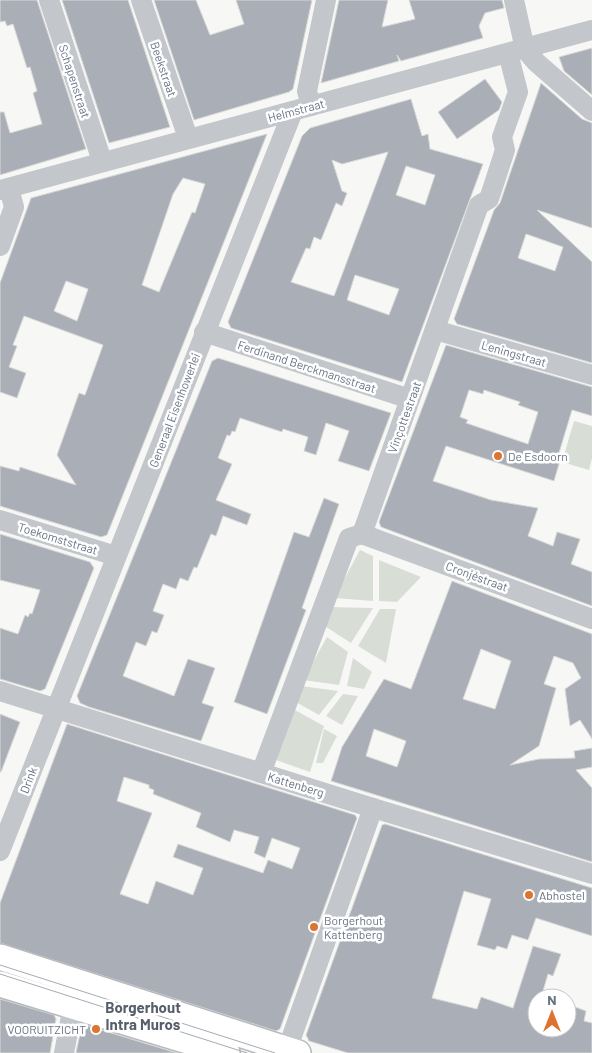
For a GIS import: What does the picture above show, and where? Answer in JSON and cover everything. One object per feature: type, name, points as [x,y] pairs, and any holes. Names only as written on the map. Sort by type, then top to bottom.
[{"type":"main road","points":[[0,957],[292,1051]]},
{"type":"main road","points":[[0,984],[211,1051]]},
{"type":"street","name":"Schapenstraat","points":[[49,0],[102,162]]},
{"type":"street","name":"Beekstraat","points":[[141,0],[188,138]]},
{"type":"street","points":[[302,109],[326,0]]},
{"type":"street","name":"Vinçottestraat","points":[[261,773],[349,538],[362,534],[479,204],[489,199],[505,150],[502,138],[518,92],[514,0]]},
{"type":"street","name":"Helmstraat","points":[[5,189],[592,30]]},
{"type":"street","points":[[517,51],[536,62],[592,111]]},
{"type":"street","name":"Generaal Eisenhowerlei","points":[[55,708],[204,332],[302,109]]},
{"type":"street","points":[[0,246],[14,206],[5,189]]},
{"type":"street","name":"Leningstraat","points":[[435,330],[592,375]]},
{"type":"street","name":"Ferdinand Berckmansstraat","points":[[204,332],[410,399]]},
{"type":"street","name":"Toekomststraat","points":[[0,520],[116,556]]},
{"type":"street","name":"Cronjéstraat","points":[[362,534],[592,619]]},
{"type":"street","name":"Kattenberg","points":[[0,691],[373,808],[592,874]]},
{"type":"street","name":"Drink","points":[[0,851],[55,708]]},
{"type":"street","points":[[292,1051],[373,808]]},
{"type":"street","points":[[0,970],[261,1053]]},
{"type":"street","points":[[64,1053],[73,1006]]},
{"type":"shaded area","points":[[574,421],[592,426],[592,458],[589,470],[562,462]]},
{"type":"shaded area","points":[[360,550],[373,556],[373,601],[334,598]]},
{"type":"shaded area","points":[[379,560],[421,577],[397,602],[379,601]]},
{"type":"shaded area","points":[[330,607],[373,608],[351,643],[323,625]]},
{"type":"shaded area","points":[[380,609],[396,609],[386,663],[358,646]]},
{"type":"shaded area","points":[[327,637],[348,652],[339,685],[303,680]]},
{"type":"shaded area","points":[[353,658],[372,672],[364,689],[347,686]]},
{"type":"shaded area","points":[[301,686],[338,691],[319,715],[294,701]]},
{"type":"shaded area","points":[[343,694],[358,696],[342,725],[326,716]]},
{"type":"shaded area","points":[[293,709],[324,726],[310,772],[276,760]]},
{"type":"shaded area","points":[[324,729],[337,736],[323,763],[316,763]]},
{"type":"building","points":[[0,0],[37,0],[86,149],[0,175],[0,112],[4,112],[10,133],[42,124],[33,93],[37,91],[30,67],[27,68],[13,24],[7,26],[5,21],[0,22]]},
{"type":"building","points":[[62,0],[128,0],[170,127],[109,143]]},
{"type":"building","points":[[154,0],[196,0],[210,35],[244,24],[236,0],[312,0],[293,89],[289,92],[194,120]]},
{"type":"building","points":[[339,0],[388,0],[382,27],[415,19],[409,0],[502,0],[504,8],[485,13],[479,26],[483,38],[401,61],[397,55],[399,61],[321,83]]},
{"type":"building","points":[[592,48],[592,95],[564,71],[559,57]]},
{"type":"building","points":[[485,79],[502,102],[499,110],[457,139],[438,112]]},
{"type":"building","points":[[541,83],[582,119],[592,123],[592,228],[537,210],[592,262],[592,363],[457,324],[454,319],[494,210],[500,203]],"holes":[[[526,234],[563,247],[555,271],[518,258]]]},
{"type":"building","points":[[411,99],[422,136],[428,134],[430,149],[483,164],[402,382],[231,328],[228,322],[302,136],[310,128]],"holes":[[[388,152],[334,296],[291,282],[306,248],[310,249],[314,237],[321,240],[336,203],[342,206],[347,193],[342,191],[332,160],[342,164]],[[406,166],[435,175],[425,205],[396,195]],[[355,275],[399,289],[389,315],[347,300]]]},
{"type":"building","points":[[267,134],[107,535],[101,537],[0,506],[0,466],[19,471],[20,467],[76,485],[57,455],[79,393],[85,395],[103,345],[24,316],[13,345],[17,346],[9,367],[26,373],[17,398],[0,392],[0,283],[31,198]],"holes":[[[183,178],[205,184],[195,213],[192,212],[159,292],[142,285],[173,194]],[[66,281],[88,289],[77,321],[54,311]]]},
{"type":"building","points":[[446,345],[592,387],[592,416],[572,410],[559,453],[562,454],[554,481],[446,446],[433,481],[491,500],[538,508],[528,536],[553,546],[557,532],[580,539],[571,564],[592,572],[592,606],[381,527],[379,522]],"holes":[[[469,390],[483,394],[484,390],[520,402],[518,405],[538,412],[528,444],[466,423],[468,420],[460,417]]]},
{"type":"building","points":[[218,358],[391,413],[369,471],[338,461],[349,431],[326,423],[316,455],[304,451],[308,437],[283,429],[282,432],[240,418],[235,432],[232,431],[230,436],[227,435],[218,458],[232,464],[216,500],[251,514],[247,525],[223,516],[216,536],[211,534],[197,568],[194,567],[188,581],[180,578],[176,589],[163,584],[153,611],[164,615],[157,633],[152,631],[146,646],[136,642],[123,676],[174,696],[188,659],[215,668],[202,703],[214,707],[201,741],[89,707],[80,703],[77,696],[212,361]]},
{"type":"building","points":[[324,498],[339,504],[302,608],[306,610],[267,714],[234,702],[294,532],[309,537]]},
{"type":"building","points":[[0,534],[90,562],[94,568],[45,689],[40,691],[0,679],[0,628],[18,634],[25,615],[28,617],[30,613],[32,614],[40,590],[0,580]]},
{"type":"building","points":[[452,581],[592,634],[592,739],[580,720],[570,726],[565,689],[581,678],[573,663],[554,656],[544,684],[556,688],[539,746],[510,765],[539,759],[575,758],[574,751],[592,748],[592,767],[576,770],[592,788],[592,862],[331,781],[342,747],[384,679],[411,689]],"holes":[[[481,649],[511,661],[495,709],[463,699]],[[374,729],[406,741],[397,767],[366,756]]]},
{"type":"building","points":[[0,714],[20,722],[1,772],[0,772]]},
{"type":"building","points":[[67,724],[355,815],[357,818],[280,1029],[276,1031],[0,943],[0,903]],"holes":[[[124,777],[149,785],[149,788],[154,790],[153,794],[201,813],[196,827],[230,842],[234,830],[259,837],[254,853],[265,858],[272,838],[300,848],[292,869],[268,860],[263,873],[178,844],[173,857],[203,868],[193,895],[156,881],[148,904],[120,894],[152,813],[117,801]]]},
{"type":"building","points":[[385,824],[592,888],[592,936],[536,918],[528,940],[512,935],[507,949],[497,946],[495,950],[477,945],[491,899],[464,891],[432,998],[477,1009],[481,997],[513,1008],[533,946],[561,954],[553,976],[548,974],[544,988],[527,988],[527,1038],[577,1038],[577,1008],[586,1011],[584,1021],[592,1023],[592,1053],[348,1053],[309,1041],[306,1035],[382,825]]},
{"type":"building","points":[[0,999],[54,1015],[56,1019],[50,1053],[0,1053]]},
{"type":"building","name":"VOORUITZICHT","points":[[82,1024],[177,1053],[76,1053]]},
{"type":"tram line","points":[[0,965],[275,1053]]},
{"type":"tram line","points":[[0,974],[247,1053]]},
{"type":"place","name":"De Esdoorn","points":[[498,456]]},
{"type":"place","name":"Abhostel","points":[[529,895]]},
{"type":"place","name":"Borgerhout Kattenberg","points":[[314,927]]},
{"type":"place","name":"VOORUITZICHT","points":[[96,1029]]},
{"type":"district","name":"Borgerhout Intra Muros","points":[[143,1016]]}]
